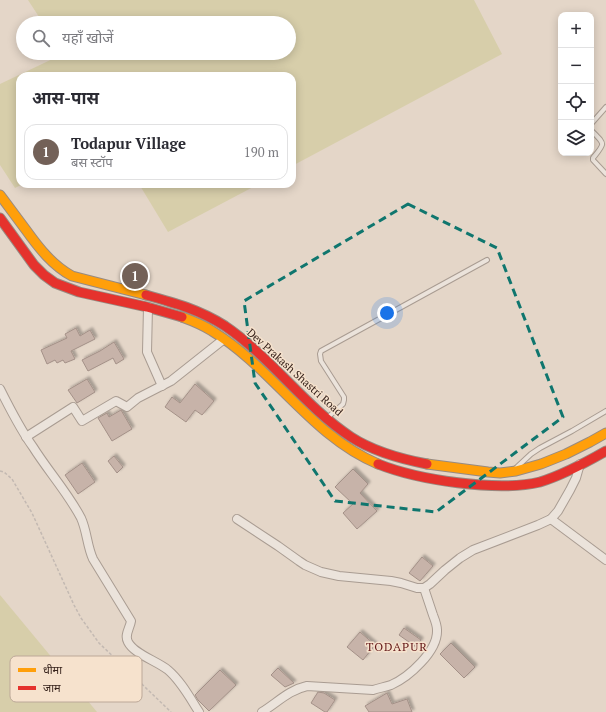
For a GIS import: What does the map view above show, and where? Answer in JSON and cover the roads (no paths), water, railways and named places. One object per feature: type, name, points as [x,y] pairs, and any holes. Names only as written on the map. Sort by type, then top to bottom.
[{"type":"street","name":"Dev Prakash Shastri Road","points":[[0,195],[41,250],[61,270],[72,276],[176,303],[206,315],[225,326],[251,347],[327,418],[351,438],[386,454],[444,467],[473,471],[511,472],[524,470],[558,457],[606,433]]},
{"type":"street","name":"Dev Prakash Shastri Road","points":[[0,218],[36,267],[53,282],[73,290],[115,299],[177,316],[203,326],[224,339],[253,363],[314,420],[339,441],[360,456],[382,465],[430,478],[498,486],[528,484],[550,479],[606,451]]},
{"type":"street","points":[[148,308],[147,352],[162,386]]},
{"type":"street","points":[[26,437],[73,407],[82,421],[116,401],[127,407],[138,398],[171,381],[224,339]]},
{"type":"street","points":[[0,389],[26,437],[64,490],[80,518],[93,559],[131,621],[126,637],[128,644],[161,665],[172,674],[199,712]]},
{"type":"street","points":[[237,519],[305,565],[321,572],[346,577],[391,581],[417,588],[424,588],[460,558],[473,550],[551,519],[558,511],[570,490],[583,463],[580,447]]},
{"type":"street","points":[[551,519],[606,560]]},
{"type":"street","points":[[262,712],[298,688],[313,686],[373,690],[391,685],[414,669],[432,648],[437,639],[438,628],[424,588]]},
{"type":"lane","points":[[594,121],[606,107]]},
{"type":"lane","points":[[594,133],[602,141],[603,147],[593,158],[593,160],[606,174]]},
{"type":"lane","points":[[327,418],[343,404],[344,397],[321,361],[320,354],[322,351],[487,260]]},
{"type":"lane","points":[[511,472],[540,448],[606,411]]},
{"type":"place","name":"Todapur Village","points":[[135,276]]},
{"type":"district","name":"TODAPUR","points":[[397,647]]}]
